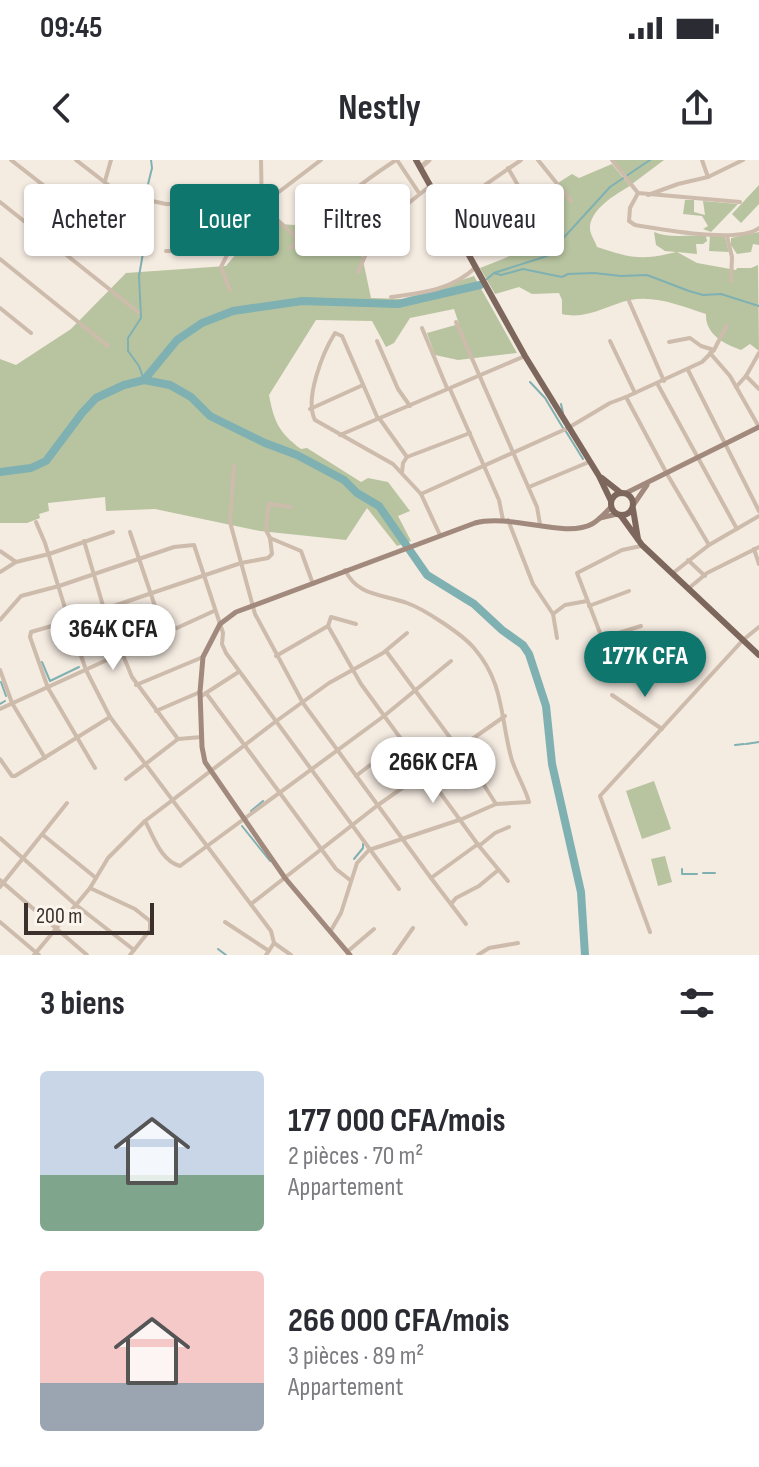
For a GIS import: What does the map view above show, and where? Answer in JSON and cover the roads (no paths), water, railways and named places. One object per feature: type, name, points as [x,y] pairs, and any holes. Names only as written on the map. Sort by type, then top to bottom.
[{"type":"main road","points":[[416,160],[430,184]]},
{"type":"main road","points":[[470,256],[525,356],[599,476],[611,504],[640,542],[759,655]]},
{"type":"main road","points":[[599,518],[624,493],[647,485],[759,427]]},
{"type":"main road","points":[[599,476],[633,500],[640,542]]},
{"type":"main road","points":[[348,954],[285,878],[209,770],[203,755],[203,657],[220,624],[236,612],[481,521],[506,520],[577,528],[599,518],[630,513],[647,485]]},
{"type":"street","points":[[11,160],[42,184]]},
{"type":"street","points":[[76,160],[126,197],[170,204]]},
{"type":"street","points":[[105,181],[111,160]]},
{"type":"street","points":[[261,160],[262,184]]},
{"type":"street","points":[[279,192],[321,160]]},
{"type":"street","points":[[360,184],[397,160],[419,193]]},
{"type":"street","points":[[421,167],[429,160]]},
{"type":"street","points":[[485,184],[521,160]]},
{"type":"street","points":[[538,160],[571,201]]},
{"type":"street","points":[[612,160],[638,193],[740,202]]},
{"type":"street","points":[[702,160],[708,177]]},
{"type":"street","points":[[648,195],[708,177],[743,160]]},
{"type":"street","points":[[508,167],[518,184]]},
{"type":"street","points":[[358,272],[381,220],[426,188]]},
{"type":"street","points":[[638,193],[628,215],[629,221],[635,225],[727,236],[752,234],[759,228]]},
{"type":"street","points":[[0,202],[138,312]]},
{"type":"street","points":[[279,221],[295,236]]},
{"type":"street","points":[[727,236],[732,257],[731,281]]},
{"type":"street","points":[[290,248],[295,242]]},
{"type":"street","points":[[226,256],[221,267],[230,290]]},
{"type":"street","points":[[0,259],[108,346]]},
{"type":"street","points":[[391,297],[447,287],[463,279],[476,267]]},
{"type":"street","points":[[629,301],[664,381]]},
{"type":"street","points":[[0,308],[31,333]]},
{"type":"street","points":[[456,322],[529,487],[540,524]]},
{"type":"street","points":[[421,494],[568,428],[610,403],[688,370],[712,352],[727,325]]},
{"type":"street","points":[[422,328],[533,584],[553,614],[557,638]]},
{"type":"street","points":[[407,457],[379,419],[342,336],[335,333],[312,394],[310,409],[319,424],[386,459],[402,472],[421,494],[440,535]]},
{"type":"street","points":[[669,342],[690,338],[712,352],[759,427]]},
{"type":"street","points":[[377,341],[398,389],[410,406]]},
{"type":"street","points":[[610,341],[635,393]]},
{"type":"street","points":[[736,388],[759,353]]},
{"type":"street","points":[[340,435],[525,356]]},
{"type":"street","points":[[672,574],[709,545],[759,514],[688,370]]},
{"type":"street","points":[[746,376],[759,389]]},
{"type":"street","points":[[657,383],[737,529]]},
{"type":"street","points":[[310,409],[363,385]]},
{"type":"street","points":[[626,397],[709,545]]},
{"type":"street","points":[[402,472],[407,457],[470,433]]},
{"type":"street","points":[[529,487],[590,462]]},
{"type":"street","points":[[234,466],[230,522],[252,606],[276,656],[335,750],[466,924]]},
{"type":"street","points":[[95,768],[48,688],[30,634],[241,563],[271,556],[270,538],[266,530],[269,504],[291,507]]},
{"type":"street","points":[[36,522],[86,670],[110,717],[271,931],[274,943],[291,955]]},
{"type":"street","points":[[0,572],[16,562],[113,532]]},
{"type":"street","points":[[130,532],[164,633]]},
{"type":"street","points":[[270,538],[301,551],[313,584]]},
{"type":"street","points":[[84,541],[104,609],[136,685],[178,739]]},
{"type":"street","points":[[640,542],[579,571],[578,575],[602,638],[641,626]]},
{"type":"street","points":[[0,620],[21,596],[174,547],[194,545],[224,635],[222,644],[238,673],[399,889]]},
{"type":"street","points":[[688,589],[756,548],[759,564]]},
{"type":"street","points":[[0,551],[16,562]]},
{"type":"street","points":[[688,560],[705,576]]},
{"type":"street","points":[[330,932],[341,913],[360,857],[369,850],[462,819],[496,804],[530,802],[511,758],[505,716],[494,678],[474,647],[408,603],[370,593],[352,582],[345,570]]},
{"type":"street","points":[[553,614],[565,605],[588,603],[629,591]]},
{"type":"street","points":[[0,709],[214,611]]},
{"type":"street","points":[[356,624],[334,616],[330,618],[328,626],[384,716],[508,881]]},
{"type":"street","points":[[276,656],[328,626]]},
{"type":"street","points":[[650,932],[600,796],[743,640],[759,627]]},
{"type":"street","points":[[0,922],[37,954],[90,888],[115,849],[145,821],[209,770],[329,683],[386,651],[407,633]]},
{"type":"street","points":[[386,651],[496,804]]},
{"type":"street","points":[[136,685],[203,657]]},
{"type":"street","points":[[145,821],[160,849],[175,865],[180,866],[384,716],[451,661]]},
{"type":"street","points":[[0,670],[12,703],[45,758]]},
{"type":"street","points":[[156,711],[202,694],[238,673]]},
{"type":"street","points":[[202,694],[245,746],[336,869],[350,880]]},
{"type":"street","points":[[612,695],[662,729]]},
{"type":"street","points":[[251,904],[378,805],[505,716]]},
{"type":"street","points":[[0,759],[13,776],[110,717]]},
{"type":"street","points":[[126,779],[178,739],[202,737]]},
{"type":"street","points":[[356,776],[402,740]]},
{"type":"street","points":[[67,803],[1,883],[87,955]]},
{"type":"street","points":[[431,878],[495,833],[509,827]]},
{"type":"street","points":[[43,835],[96,878]]},
{"type":"street","points":[[0,838],[132,953],[150,930],[150,921],[135,909],[90,888]]},
{"type":"street","points":[[451,904],[497,870]]},
{"type":"street","points":[[225,922],[268,953],[274,943]]},
{"type":"street","points":[[394,955],[413,928]]},
{"type":"street","points":[[348,954],[374,929]]},
{"type":"street","points":[[478,955],[489,948],[518,943]]},
{"type":"waterway","points":[[144,380],[128,351],[128,338],[141,318],[141,213],[152,168],[151,160]]},
{"type":"waterway","points":[[487,279],[494,273],[547,256],[610,187],[650,160]]},
{"type":"waterway","points":[[494,273],[501,275],[523,269],[562,277],[594,273],[647,275],[703,295],[721,294],[759,306]]},
{"type":"waterway","points":[[144,380],[177,340],[202,323],[233,311],[302,301],[398,304],[480,285]]},
{"type":"waterway","points":[[0,472],[31,468],[46,461],[96,398],[144,380],[170,385],[191,397],[210,416],[344,480],[357,493],[379,506],[427,575],[474,604],[523,645],[529,654],[546,706],[552,764],[581,892],[585,955]]},
{"type":"waterway","points":[[530,382],[545,398],[563,428]]},
{"type":"waterway","points":[[561,404],[563,413]]},
{"type":"waterway","points":[[565,430],[583,459]]},
{"type":"waterway","points":[[42,662],[50,681],[79,667]]},
{"type":"waterway","points":[[1,682],[6,696]]},
{"type":"waterway","points":[[0,704],[5,701]]},
{"type":"waterway","points":[[746,744],[759,742]]},
{"type":"waterway","points":[[735,745],[744,744]]},
{"type":"waterway","points":[[251,811],[263,801]]},
{"type":"waterway","points":[[242,826],[270,861]]},
{"type":"waterway","points":[[354,859],[363,844]]},
{"type":"waterway","points":[[682,869],[682,874],[697,874]]},
{"type":"waterway","points":[[703,873],[715,873]]},
{"type":"waterway","points":[[218,949],[226,955]]}]
